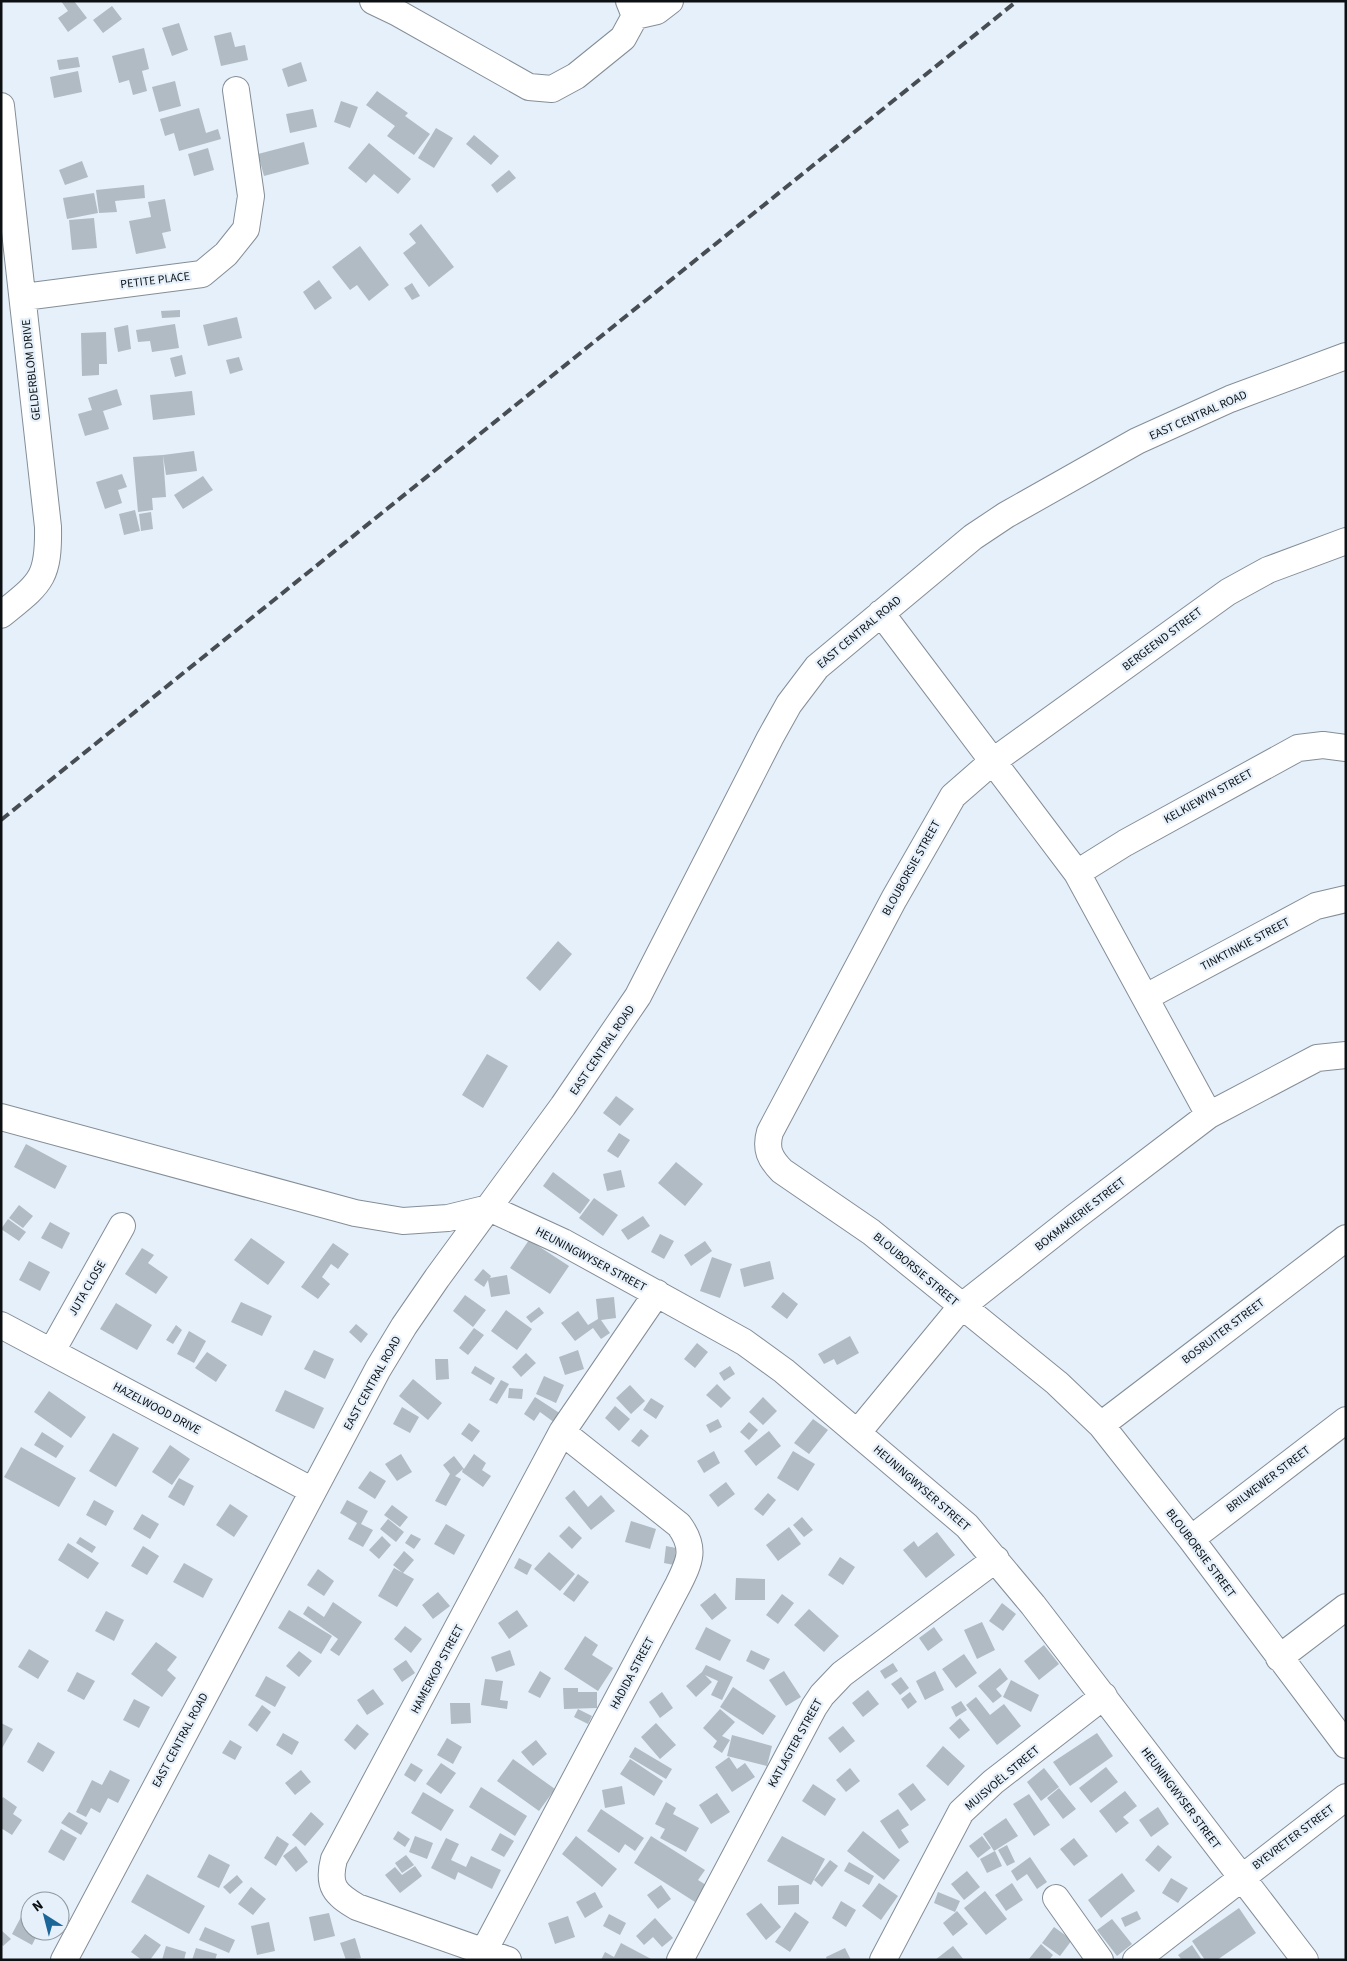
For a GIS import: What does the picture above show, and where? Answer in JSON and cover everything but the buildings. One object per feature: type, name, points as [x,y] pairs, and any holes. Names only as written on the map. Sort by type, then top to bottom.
[{"type":"street","points":[[373,1],[399,7],[529,87],[552,88],[576,76],[623,38],[632,9],[657,11],[670,1]]},
{"type":"street","name":"PETITE PLACE","points":[[24,297],[202,274],[226,254],[246,229],[251,196],[236,90]]},
{"type":"street","name":"GELDERBLOM DRIVE","points":[[1,106],[24,297],[48,527],[47,564],[40,580],[34,588],[1,615]]},
{"type":"street","name":"EAST CENTRAL ROAD","points":[[64,1960],[313,1492],[404,1326],[638,996],[789,704],[817,667],[973,536],[1006,515],[1138,441],[1230,399],[1346,356]]},
{"type":"street","name":"BERGEEND STREET","points":[[992,762],[1241,584],[1268,570],[1346,541]]},
{"type":"street","points":[[881,613],[1077,873],[1209,1115]]},
{"type":"street","name":"KELKIEWYN STREET","points":[[1077,873],[1125,842],[1298,748],[1323,745],[1346,748]]},
{"type":"street","name":"BLOUBORSIE STREET","points":[[992,762],[953,796],[937,821],[775,1123],[767,1142],[768,1152],[773,1162],[782,1172],[871,1232],[1057,1383],[1101,1425],[1346,1745]]},
{"type":"street","name":"TINKTINKIE STREET","points":[[1146,997],[1316,906],[1346,899]]},
{"type":"street","name":"BOKMAKIERIE STREET","points":[[858,1432],[961,1306],[1209,1115],[1316,1058],[1346,1055]]},
{"type":"street","points":[[1,1117],[355,1213],[403,1222],[448,1218],[489,1208]]},
{"type":"street","name":"HEUNINGWYSER STREET","points":[[489,1208],[563,1242],[744,1342],[784,1371],[953,1512],[996,1559],[1104,1696],[1305,1960]]},
{"type":"street","name":"JUTA CLOSE","points":[[52,1351],[122,1226]]},
{"type":"street","name":"BOSRUITER STREET","points":[[1101,1425],[1346,1238]]},
{"type":"street","name":"HAMERKOP STREET","points":[[496,1955],[357,1907],[342,1898],[333,1886],[332,1870],[334,1860],[562,1432],[657,1294]]},
{"type":"street","name":"HAZELWOOD DRIVE","points":[[1,1325],[313,1492]]},
{"type":"street","name":"BRILWEWER STREET","points":[[1190,1539],[1346,1420]]},
{"type":"street","name":"HADIDA STREET","points":[[496,1955],[690,1557],[689,1541],[679,1524],[562,1432]]},
{"type":"street","name":"KATLAGTER STREET","points":[[680,1960],[769,1789],[822,1695],[842,1674],[996,1559]]},
{"type":"street","points":[[1280,1658],[1346,1607]]},
{"type":"street","name":"MUISVOËL STREET","points":[[883,1960],[961,1812],[993,1782],[1104,1696]]},
{"type":"street","name":"BYEVRETER STREET","points":[[1241,1876],[1346,1797]]},
{"type":"street","points":[[1136,1960],[1241,1876]]},
{"type":"street","points":[[1056,1898],[1100,1960]]},
{"type":"railway","points":[[1,820],[1017,1]]}]
